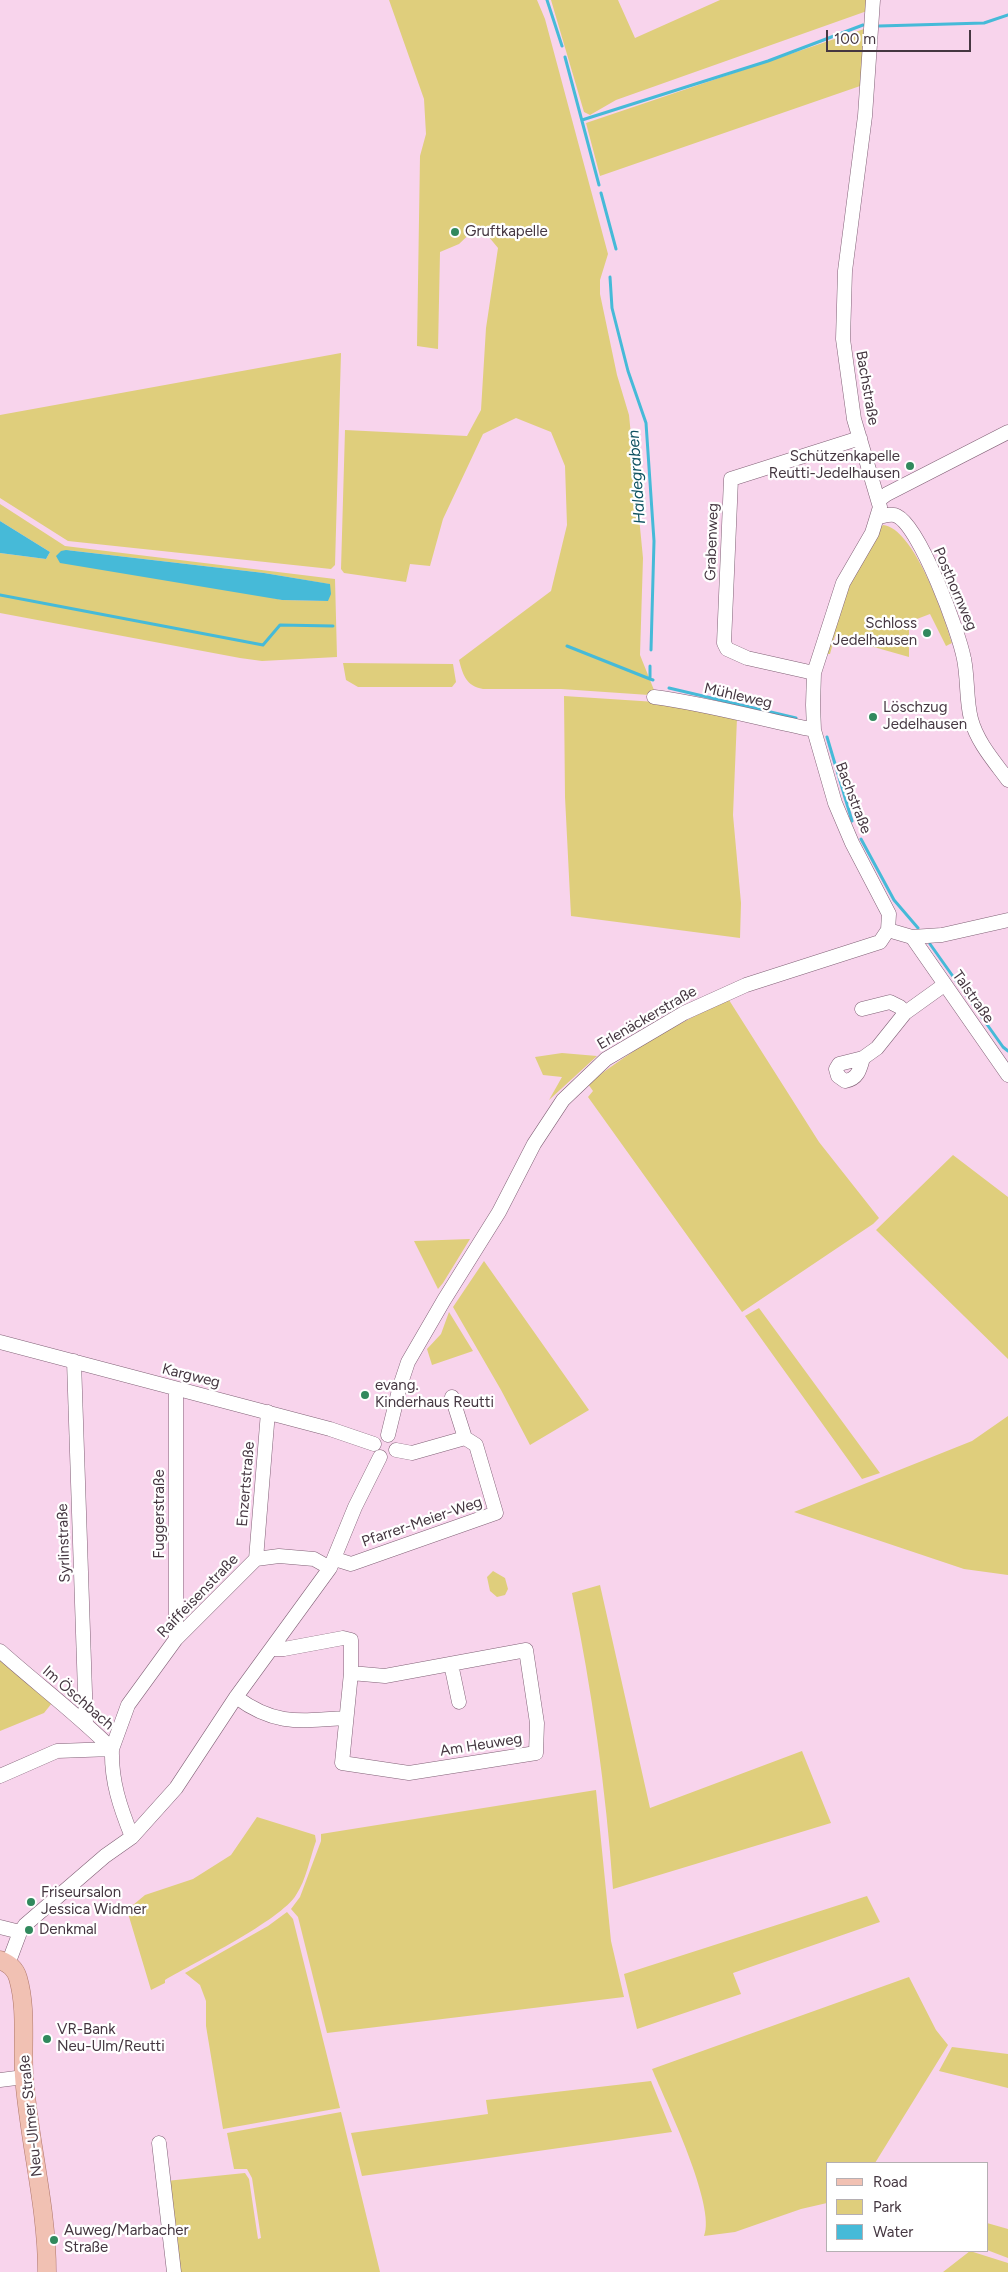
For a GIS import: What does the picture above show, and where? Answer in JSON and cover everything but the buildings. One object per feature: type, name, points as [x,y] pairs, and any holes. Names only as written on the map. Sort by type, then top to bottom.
[{"type":"main road","name":"Neu-Ulmer Straße","points":[[4,1962],[16,1973],[21,1992],[24,2077],[46,2240],[47,2272]]},
{"type":"street","name":"Bachstraße","points":[[873,0],[865,116],[845,271],[842,340],[854,419],[879,500],[879,516],[872,533],[843,583],[814,673],[814,730],[835,803],[852,843],[889,914],[888,930]]},
{"type":"street","points":[[879,500],[887,494],[1008,432]]},
{"type":"street","name":"Grabenweg","points":[[814,673],[747,658],[727,649],[724,640],[730,479],[860,438]]},
{"type":"street","name":"Posthornweg","points":[[879,516],[893,514],[899,517],[913,535],[936,579],[957,629],[964,658],[970,718],[978,739],[1008,780]]},
{"type":"street","name":"Mühleweg","points":[[654,697],[690,702],[814,730]]},
{"type":"street","points":[[888,930],[912,936],[942,935],[1008,920]]},
{"type":"street","name":"Erlenäckerstraße","points":[[388,1435],[408,1362],[499,1212],[534,1144],[562,1100],[606,1058],[710,1000],[746,985],[880,942],[888,930]]},
{"type":"street","name":"Talstraße","points":[[912,936],[944,985],[1008,1075]]},
{"type":"street","points":[[863,1058],[877,1048],[905,1013],[944,985]]},
{"type":"street","points":[[862,1009],[890,1002],[900,1007],[905,1013]]},
{"type":"street","name":"Kargweg","points":[[0,1342],[268,1412],[330,1429],[374,1444]]},
{"type":"street","name":"Syrlinstraße","points":[[74,1362],[86,1723]]},
{"type":"street","name":"Fuggerstraße","points":[[176,1389],[176,1639]]},
{"type":"street","name":"Pfarrer-Meier-Weg","points":[[332,1564],[351,1564],[496,1513],[476,1445],[465,1438],[452,1397]]},
{"type":"street","name":"Enzertstraße","points":[[256,1559],[268,1412]]},
{"type":"street","points":[[381,1435],[388,1435],[396,1442],[396,1450],[391,1456],[380,1456],[375,1451],[374,1444],[381,1435]]},
{"type":"street","points":[[396,1450],[412,1453],[465,1438]]},
{"type":"street","points":[[4,1962],[25,1925],[86,1872],[132,1837],[176,1788],[236,1696],[332,1564],[355,1508],[380,1456]]},
{"type":"street","name":"Raiffeisenstraße","points":[[112,1749],[128,1705],[176,1639],[256,1559],[279,1556],[314,1559],[332,1564]]},
{"type":"street","name":"Am Heuweg","points":[[272,1649],[284,1649],[343,1638],[351,1640],[351,1674],[342,1763],[408,1772],[536,1753],[537,1723],[526,1650],[385,1676],[351,1674]]},
{"type":"street","name":"Im Öschbach","points":[[0,1651],[44,1691],[86,1723],[112,1749],[113,1781],[119,1806],[132,1837]]},
{"type":"street","points":[[451,1664],[459,1702]]},
{"type":"street","points":[[236,1696],[254,1710],[279,1718],[298,1721],[346,1718]]},
{"type":"street","points":[[0,1776],[57,1751],[112,1749]]},
{"type":"street","points":[[0,1927],[20,1932]]},
{"type":"street","points":[[0,2080],[24,2077]]},
{"type":"street","points":[[158,2143],[174,2272]]},
{"type":"green space","points":[[389,0],[537,0],[545,19],[608,254],[600,280],[600,294],[617,375],[629,415],[643,558],[640,655],[654,690],[649,695],[561,689],[483,689],[477,688],[469,682],[462,670],[459,660],[551,591],[567,525],[565,466],[551,432],[516,418],[483,434],[443,519],[430,566],[410,564],[406,582],[344,573],[341,569],[345,430],[467,436],[481,410],[486,328],[498,248],[479,225],[459,244],[440,252],[438,349],[417,346],[420,156],[426,134],[424,99]]},
{"type":"green space","points":[[551,0],[618,0],[635,38],[720,0],[868,0],[867,11],[616,100],[590,115],[584,112]]},
{"type":"green space","points":[[867,28],[863,85],[600,176],[586,123]]},
{"type":"green space","points":[[341,353],[335,565],[331,569],[68,541],[0,498],[0,415]]},
{"type":"green space","points":[[0,504],[65,546],[335,579],[337,657],[262,661],[0,613],[0,553],[46,559],[50,552],[0,521]],"holes":[[[66,550],[264,573],[329,584],[328,601],[282,600]]]},
{"type":"green space","points":[[883,525],[895,530],[906,541],[916,557],[935,595],[952,643],[946,646],[930,614],[909,622],[909,657],[835,636],[830,654],[824,654],[856,570]]},
{"type":"green space","points":[[343,663],[453,664],[456,682],[452,687],[358,687],[346,680]]},
{"type":"green space","points":[[564,696],[656,702],[737,718],[733,815],[741,903],[740,938],[571,916],[565,797]]},
{"type":"green space","points":[[729,1000],[819,1142],[879,1218],[873,1224],[742,1312],[588,1097],[593,1091],[588,1084],[621,1060],[673,1027]]},
{"type":"green space","points":[[562,1053],[597,1056],[549,1100],[562,1077],[543,1075],[535,1057]]},
{"type":"green space","points":[[953,1155],[1008,1197],[1008,1359],[876,1230]]},
{"type":"green space","points":[[470,1239],[443,1283],[438,1289],[414,1241]]},
{"type":"green space","points":[[484,1261],[589,1410],[530,1445],[453,1307]]},
{"type":"green space","points":[[759,1308],[880,1473],[862,1479],[745,1316]]},
{"type":"green space","points":[[449,1312],[473,1351],[432,1365],[427,1349],[441,1334]]},
{"type":"green space","points":[[1008,1416],[1008,1575],[964,1569],[794,1512],[972,1441]]},
{"type":"green space","points":[[493,1571],[505,1578],[508,1589],[505,1595],[497,1597],[490,1591],[487,1577]]},
{"type":"green space","points":[[600,1585],[650,1808],[802,1751],[831,1823],[613,1889],[597,1740],[586,1666],[572,1593]]},
{"type":"green space","points":[[0,1657],[52,1703],[44,1713],[0,1731]]},
{"type":"green space","points":[[596,1790],[611,1941],[624,1997],[327,2033],[298,1917],[291,1909],[300,1897],[321,1841],[321,1834]]},
{"type":"green space","points":[[257,1817],[315,1835],[316,1841],[308,1869],[296,1895],[287,1905],[256,1928],[151,1990],[127,1910],[145,1895],[193,1879],[231,1855]]},
{"type":"green space","points":[[867,1896],[880,1922],[733,1973],[741,1994],[637,2029],[624,1974]]},
{"type":"green space","points":[[287,1912],[293,1919],[340,2108],[223,2129],[206,2026],[206,2001],[200,1985],[185,1973],[268,1926]]},
{"type":"green space","points":[[909,1977],[936,2030],[948,2045],[876,2162],[826,2162],[826,2203],[801,2209],[735,2232],[704,2236],[706,2222],[697,2179],[678,2128],[652,2069]]},
{"type":"green space","points":[[952,2047],[1008,2054],[1008,2088],[939,2071]]},
{"type":"green space","points":[[651,2081],[672,2132],[362,2176],[351,2133],[488,2114],[486,2100]]},
{"type":"green space","points":[[341,2112],[380,2272],[178,2272],[166,2181],[245,2173],[249,2179],[258,2239],[261,2238],[252,2178],[247,2169],[234,2169],[227,2133]]},
{"type":"green space","points":[[988,2223],[1008,2229],[1008,2258],[988,2250]]},
{"type":"green space","points":[[969,2252],[1008,2263],[1008,2272],[943,2272]]},
{"type":"water","points":[[0,521],[50,552],[46,559],[0,553]]},
{"type":"water","points":[[66,550],[264,573],[330,584],[331,594],[328,601],[282,600],[60,563],[56,556],[61,551]]},
{"type":"waterway","name":"Haldegraben","points":[[547,0],[562,46]]},
{"type":"waterway","points":[[879,26],[984,23],[1008,15]]},
{"type":"waterway","points":[[582,120],[768,61],[863,25]]},
{"type":"waterway","name":"Haldegraben","points":[[565,57],[599,185]]},
{"type":"waterway","name":"Haldegraben","points":[[601,193],[616,249]]},
{"type":"waterway","name":"Haldegraben","points":[[610,277],[612,308],[628,371],[646,423],[654,541],[651,650]]},
{"type":"waterway","points":[[0,595],[263,645],[280,625],[333,626]]},
{"type":"waterway","points":[[567,646],[650,679]]},
{"type":"waterway","name":"Haldegraben","points":[[650,666],[650,679],[653,680]]},
{"type":"waterway","name":"Haldegraben","points":[[669,688],[796,718]]},
{"type":"waterway","name":"Haldegraben","points":[[827,737],[852,821]]},
{"type":"waterway","name":"Haldegraben","points":[[861,839],[894,900],[918,928]]},
{"type":"waterway","name":"Haldegraben","points":[[930,944],[1003,1047],[1008,1051]]},
{"type":"place","name":"Gruftkapelle","points":[[455,232]]},
{"type":"place","name":"Schützenkapelle Reutti-Jedelhausen","points":[[910,466]]},
{"type":"place","name":"Schloss Jedelhausen","points":[[927,633]]},
{"type":"place","name":"Löschzug Jedelhausen","points":[[873,717]]},
{"type":"place","name":"evang. Kinderhaus Reutti","points":[[365,1395]]},
{"type":"place","name":"Friseursalon Jessica Widmer","points":[[31,1902]]},
{"type":"place","name":"Denkmal","points":[[29,1930]]},
{"type":"place","name":"VR-Bank Neu-Ulm/Reutti","points":[[47,2039]]},
{"type":"place","name":"Auweg/Marbacher Straße","points":[[54,2240]]}]
